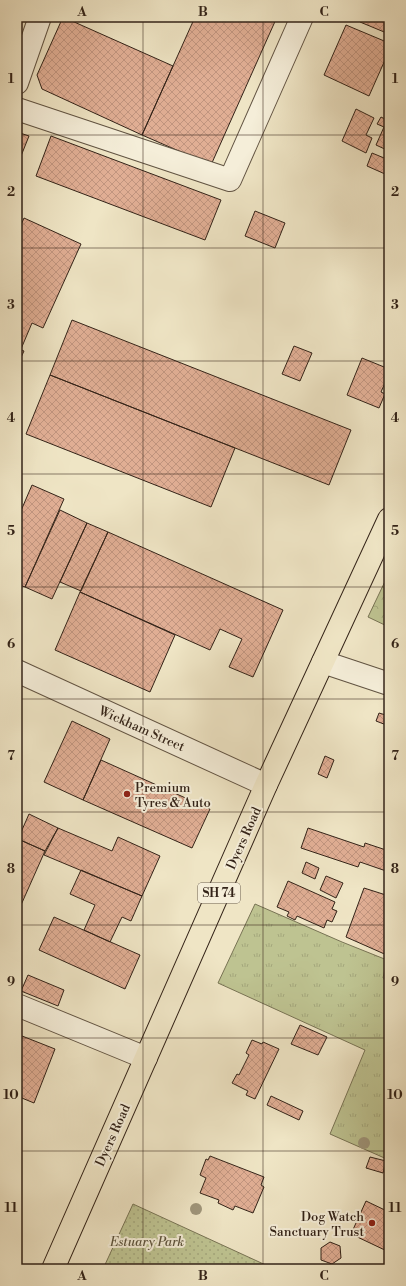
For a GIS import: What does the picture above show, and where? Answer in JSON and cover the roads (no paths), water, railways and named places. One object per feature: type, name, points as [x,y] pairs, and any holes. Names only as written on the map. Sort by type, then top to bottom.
[{"type":"highway","name":"Dyers Road","points":[[53,1269],[266,785],[389,519]]},
{"type":"street","points":[[17,83],[40,17]]},
{"type":"street","points":[[17,109],[230,180],[302,17]]},
{"type":"street","points":[[323,662],[389,684]]},
{"type":"street","name":"Wickham Street","points":[[17,671],[266,785]]},
{"type":"street","points":[[17,1006],[146,1058]]},
{"type":"place","name":"Premium Tyres & Auto","points":[[127,794]]},
{"type":"place","name":"Dog Watch Sanctuary Trust","points":[[372,1223]]},
{"type":"park label","name":"Estuary Park","points":[[147,1241]]}]
